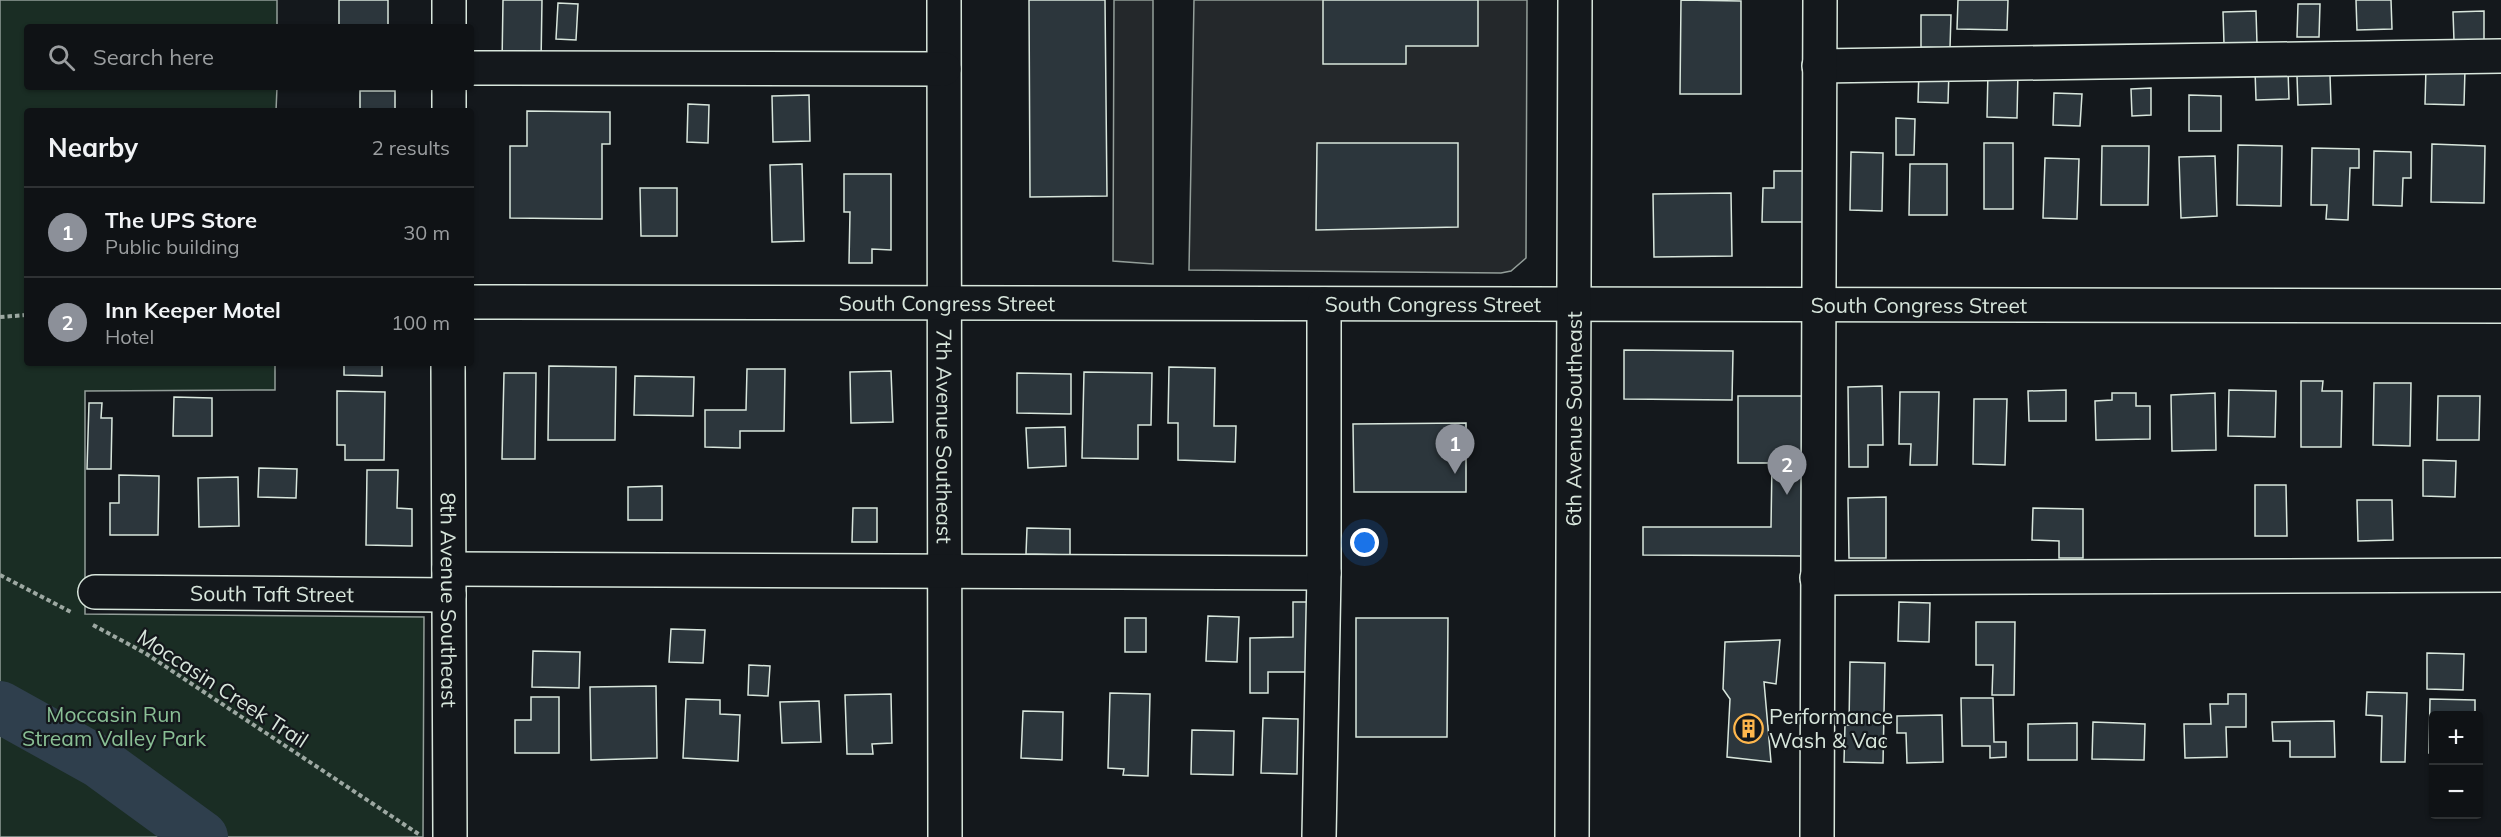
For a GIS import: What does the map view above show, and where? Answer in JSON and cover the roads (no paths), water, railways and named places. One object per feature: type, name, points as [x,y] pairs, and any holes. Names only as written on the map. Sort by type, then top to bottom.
[{"type":"main road","points":[[449,0],[449,24]]},
{"type":"main road","name":"7th Avenue Southeast","points":[[944,0],[945,837]]},
{"type":"main road","name":"6th Avenue Southeast","points":[[1572,837],[1575,0]]},
{"type":"main road","points":[[1817,837],[1820,0]]},
{"type":"main road","points":[[1819,66],[2501,56]]},
{"type":"main road","points":[[474,68],[944,69]]},
{"type":"main road","points":[[449,90],[449,108]]},
{"type":"main road","name":"South Congress Street","points":[[474,302],[1574,306],[2501,306]]},
{"type":"main road","points":[[1319,837],[1324,573],[1324,304]]},
{"type":"main road","name":"8th Avenue Southeast","points":[[448,366],[450,837]]},
{"type":"main road","name":"South Taft Street","points":[[87,610],[448,582],[945,570],[1324,573]]},
{"type":"main road","points":[[1817,578],[2501,574]]},
{"type":"waterway","points":[[0,707],[99,762],[202,837]]},
{"type":"place","name":"The UPS Store","points":[[1455,474]]},
{"type":"place","name":"Inn Keeper Motel","points":[[1787,495]]},
{"type":"place","name":"Performance Wash & Vac","points":[[1748,728]]},
{"type":"park label","name":"Moccasin Run Stream Valley Park","points":[[114,726]]}]
